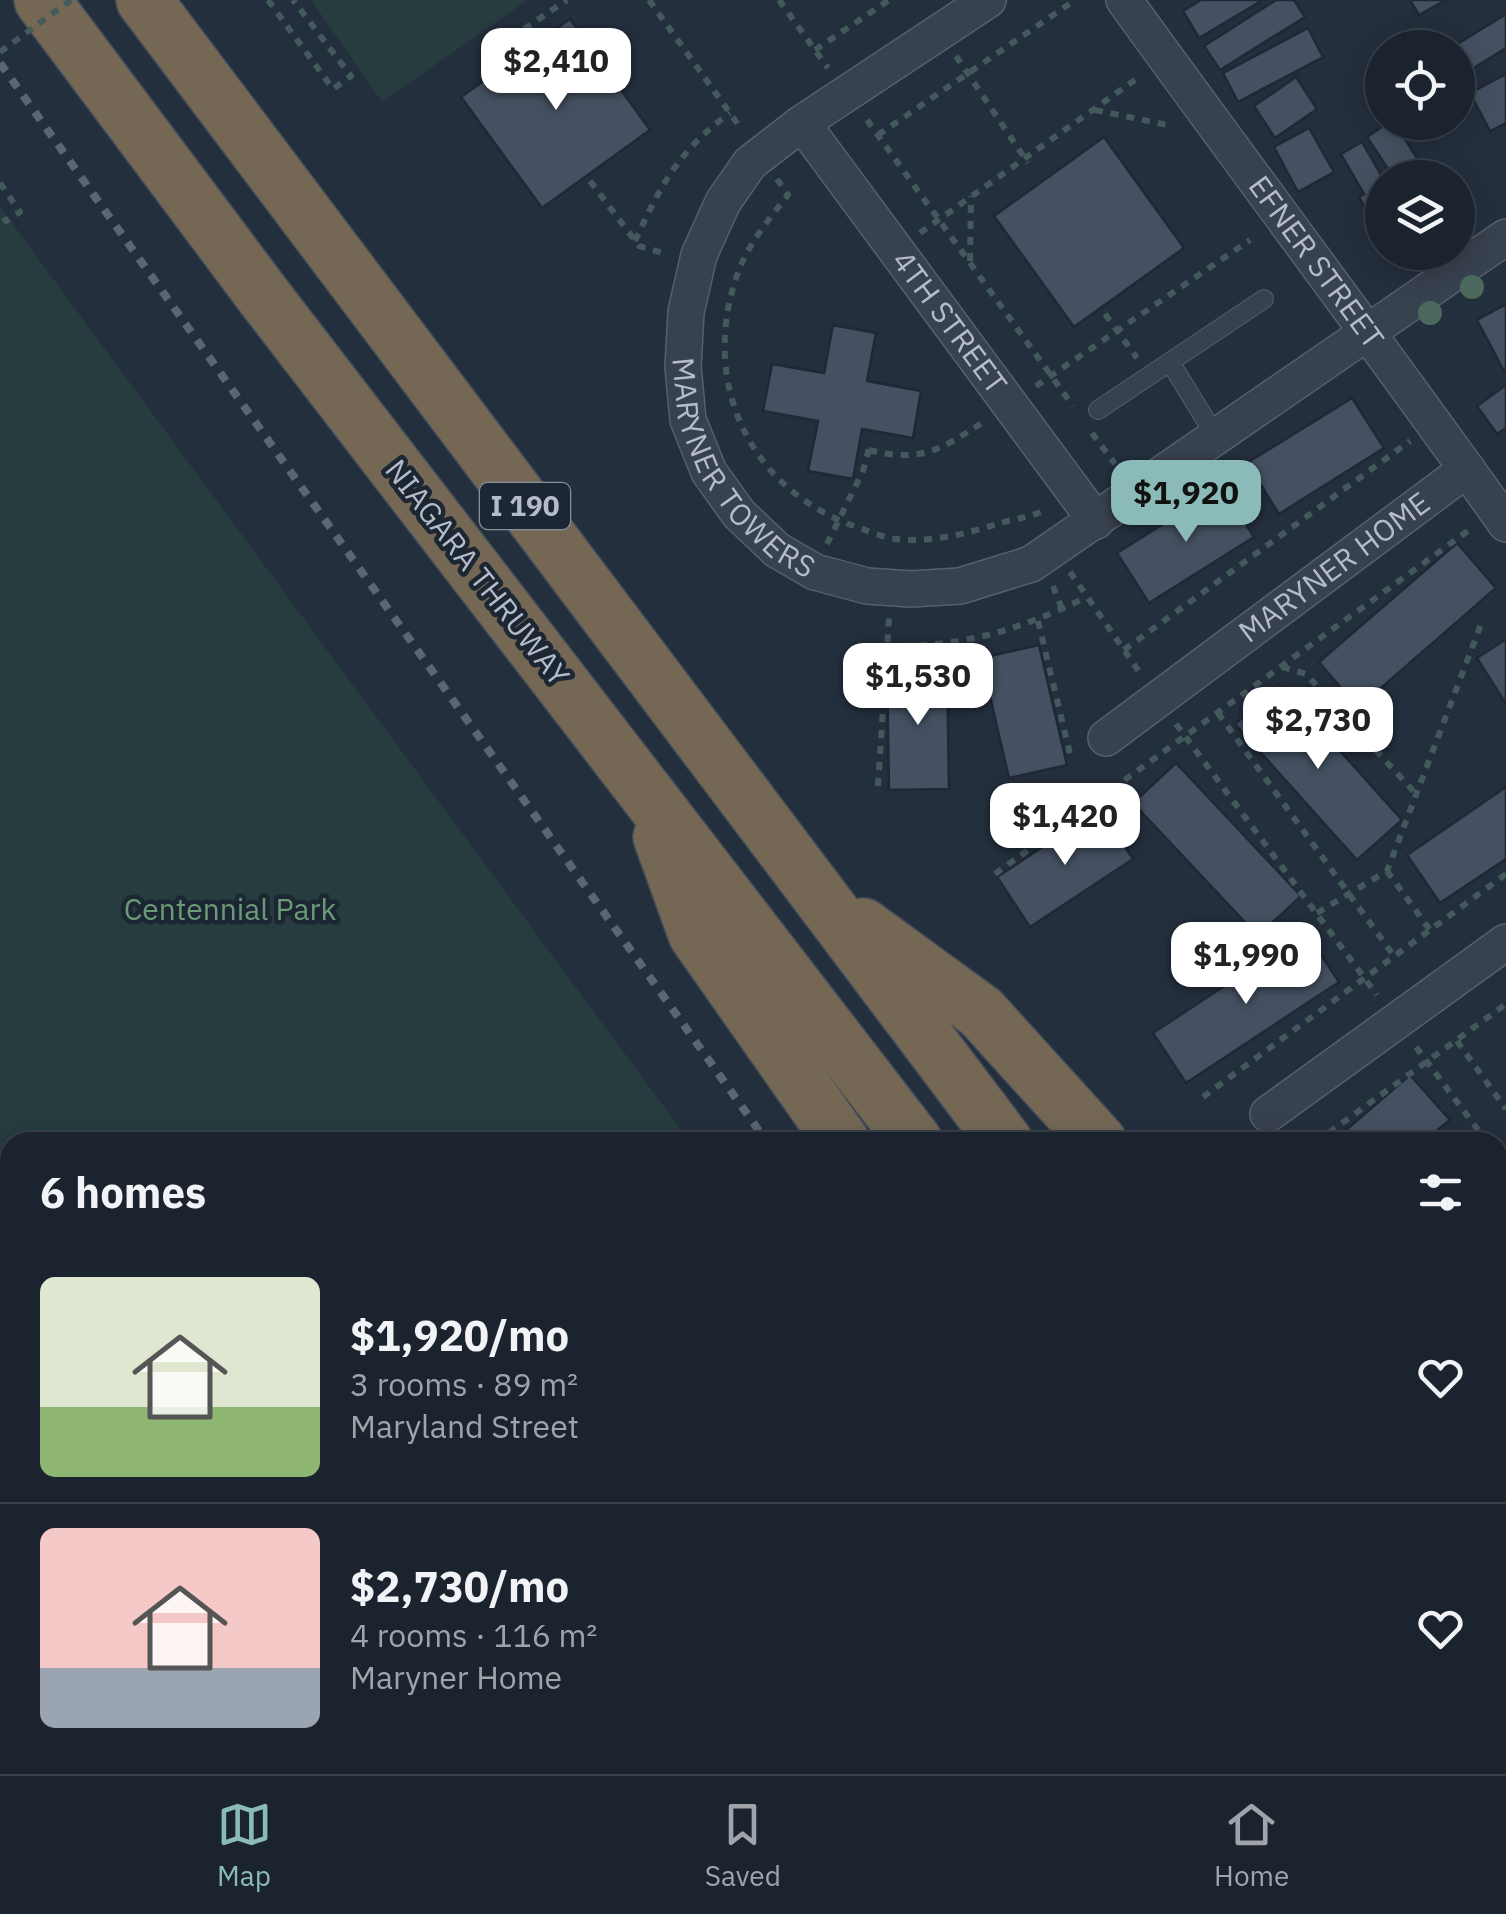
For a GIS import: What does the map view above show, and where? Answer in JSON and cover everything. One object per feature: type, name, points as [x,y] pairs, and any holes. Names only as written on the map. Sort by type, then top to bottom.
[{"type":"highway","name":"NIAGARA THRUWAY","points":[[42,0],[265,298],[908,1132]]},
{"type":"highway","name":"I 190","points":[[144,0],[997,1132]]},
{"type":"highway","points":[[645,792],[696,934],[835,1132]]},
{"type":"highway","points":[[817,892],[981,1012],[1089,1132]]},
{"type":"street","name":"MARYNER TOWERS","points":[[988,0],[750,162],[723,202],[699,256],[686,312],[682,366],[688,420],[710,472],[740,514],[777,550],[815,572],[867,586],[911,589],[960,586],[1030,564],[1078,540],[1216,437],[1506,237]]},
{"type":"street","name":"EFNER STREET","points":[[1124,0],[1467,469],[1490,526]]},
{"type":"street","name":"4TH STREET","points":[[802,123],[1078,540]]},
{"type":"street","name":"MARYNER HOME","points":[[1106,738],[1467,469]]},
{"type":"street","points":[[1268,1114],[1506,942]]},
{"type":"lane","points":[[1098,410],[1264,298]]},
{"type":"lane","points":[[1170,362],[1216,437]]},
{"type":"path","points":[[0,52],[71,0]]},
{"type":"path","points":[[268,0],[333,89],[351,76],[294,0]]},
{"type":"path","points":[[512,38],[566,0]]},
{"type":"path","points":[[636,241],[674,165],[703,132],[732,116],[648,0]]},
{"type":"path","points":[[780,0],[817,53],[889,0]]},
{"type":"path","points":[[878,136],[966,71],[1075,0]]},
{"type":"path","points":[[966,71],[1026,160]]},
{"type":"path","points":[[936,221],[1139,78]]},
{"type":"path","points":[[857,107],[1115,464]]},
{"type":"path","points":[[1094,110],[1172,126]]},
{"type":"path","points":[[590,181],[639,246],[668,255]]},
{"type":"path","points":[[0,183],[20,212],[6,221],[0,212]]},
{"type":"path","points":[[785,190],[788,194],[760,231],[737,276],[726,317],[727,368],[734,412],[758,457],[794,497],[836,524],[894,539],[976,531],[1021,516],[1030,518],[1058,503]]},
{"type":"path","points":[[970,262],[971,196]]},
{"type":"path","points":[[1049,377],[1250,240]]},
{"type":"path","points":[[1105,314],[1138,360]]},
{"type":"path","points":[[836,524],[864,471],[869,447],[894,456],[920,456],[970,431]]},
{"type":"path","points":[[1124,650],[1412,440]]},
{"type":"path","points":[[995,874],[1280,667],[1490,526]]},
{"type":"path","points":[[1078,540],[1088,597],[1145,680]]},
{"type":"path","points":[[878,786],[888,642],[958,642],[1038,622],[1061,606],[1088,597]]},
{"type":"path","points":[[1317,913],[1387,871],[1482,619]]},
{"type":"path","points":[[1038,622],[1071,758]]},
{"type":"path","points":[[1280,667],[1306,674],[1416,794]]},
{"type":"path","points":[[1218,713],[1394,956]]},
{"type":"path","points":[[1174,721],[1387,1008]]},
{"type":"path","points":[[1387,871],[1430,930]]},
{"type":"path","points":[[1203,1097],[1506,874]]},
{"type":"path","points":[[1330,1132],[1506,1004]]},
{"type":"path","points":[[1406,1034],[1479,1132]]},
{"type":"path","points":[[1456,1040],[1506,1108]]},
{"type":"green space","points":[[311,0],[528,0],[382,102]]},
{"type":"green space","name":"Centennial Park","points":[[0,207],[683,1132],[0,1132]]},
{"type":"building","points":[[1201,0],[1263,0],[1199,38],[1183,11]]},
{"type":"building","points":[[1276,0],[1294,0],[1305,17],[1220,70],[1204,46]]},
{"type":"building","points":[[1410,0],[1446,0],[1419,15]]},
{"type":"building","points":[[1506,14],[1506,48],[1475,67],[1475,33]]},
{"type":"building","points":[[570,19],[650,130],[542,208],[461,97]]},
{"type":"building","points":[[1308,28],[1323,57],[1238,102],[1223,73]]},
{"type":"building","points":[[1506,74],[1506,123],[1490,131],[1475,102],[1475,90]]},
{"type":"building","points":[[1296,77],[1317,109],[1275,138],[1254,106]]},
{"type":"building","points":[[1309,128],[1334,172],[1298,192],[1274,147]]},
{"type":"building","points":[[1104,137],[1184,248],[1074,327],[994,216]]},
{"type":"building","points":[[1369,140],[1406,140],[1418,160],[1382,160]]},
{"type":"building","points":[[1362,142],[1372,160],[1365,160],[1365,208],[1359,197],[1364,194],[1341,154]]},
{"type":"building","points":[[1506,304],[1506,375],[1477,320]]},
{"type":"building","points":[[833,325],[876,333],[867,381],[921,391],[913,438],[862,429],[853,479],[808,471],[818,421],[763,411],[772,364],[824,373]]},
{"type":"building","points":[[1506,385],[1506,428],[1497,434],[1477,406]]},
{"type":"building","points":[[1352,398],[1384,448],[1279,514],[1247,463]]},
{"type":"building","points":[[1222,487],[1254,537],[1149,603],[1117,553]]},
{"type":"building","points":[[1457,543],[1496,588],[1358,708],[1319,662]]},
{"type":"building","points":[[1506,639],[1506,704],[1477,658]]},
{"type":"building","points":[[1039,645],[1067,765],[1009,778],[981,658]]},
{"type":"building","points":[[947,665],[949,789],[889,790],[887,666]]},
{"type":"building","points":[[1280,684],[1402,820],[1357,860],[1235,724]]},
{"type":"building","points":[[1176,763],[1301,896],[1258,936],[1133,803]]},
{"type":"building","points":[[1506,787],[1506,859],[1440,903],[1407,855]]},
{"type":"building","points":[[1100,809],[1133,859],[1030,927],[997,877]]},
{"type":"building","points":[[1306,932],[1339,982],[1186,1083],[1153,1033]]},
{"type":"building","points":[[1410,1075],[1450,1120],[1435,1132],[1344,1132]]},
{"type":"railway","points":[[0,63],[760,1132]]}]
